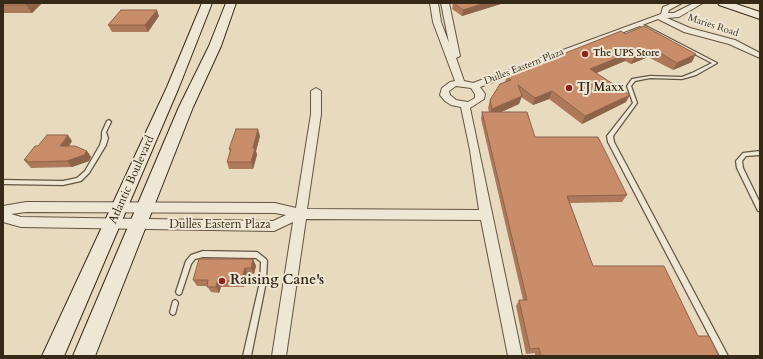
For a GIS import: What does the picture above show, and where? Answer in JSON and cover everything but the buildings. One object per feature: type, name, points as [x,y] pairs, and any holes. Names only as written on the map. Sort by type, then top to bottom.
[{"type":"main road","name":"Atlantic Boulevard","points":[[53,356],[173,87],[207,3]]},
{"type":"main road","name":"Atlantic Boulevard","points":[[84,356],[186,107],[223,28],[231,3]]},
{"type":"main road","points":[[723,3],[760,16]]},
{"type":"main road","points":[[754,3],[760,5]]},
{"type":"street","points":[[434,3],[437,22],[460,83],[448,86],[445,90],[445,95],[454,103],[465,105],[476,150],[486,215],[515,356]]},
{"type":"street","points":[[445,3],[457,58],[456,69]]},
{"type":"street","name":"Dulles Eastern Plaza","points":[[661,16],[666,9],[678,3]]},
{"type":"street","name":"Dulles Eastern Plaza","points":[[460,83],[474,86],[661,16],[676,15],[699,3]]},
{"type":"street","name":"Maries Road","points":[[661,16],[687,30],[732,42],[760,56]]},
{"type":"street","name":"Dulles Eastern Plaza","points":[[465,105],[479,99],[480,94],[474,86]]},
{"type":"street","points":[[279,356],[316,114],[316,91]]},
{"type":"street","points":[[3,211],[26,207],[120,207],[141,215]]},
{"type":"street","name":"Dulles Eastern Plaza","points":[[141,215],[275,208],[300,214],[486,215]]},
{"type":"street","name":"Dulles Eastern Plaza","points":[[141,215],[274,226],[300,214]]},
{"type":"street","points":[[3,217],[21,222],[112,224],[141,215]]},
{"type":"lane","points":[[639,24],[716,63],[682,78],[651,77],[634,80],[630,86],[635,103],[610,136],[611,142],[724,356]]},
{"type":"lane","points":[[3,182],[63,182],[79,180],[87,172],[103,145],[105,138],[104,132],[109,122]]},
{"type":"lane","points":[[760,153],[744,154],[739,161],[740,168],[760,209]]},
{"type":"lane","points":[[179,292],[188,263],[193,257],[203,254],[257,255],[264,261],[263,282],[247,356]]},
{"type":"lane","points":[[173,312],[175,303]]},
{"type":"place","name":"The UPS Store","points":[[585,54]]},
{"type":"place","name":"TJ Maxx","points":[[569,88]]},
{"type":"place","name":"Raising Cane's","points":[[222,281]]}]
